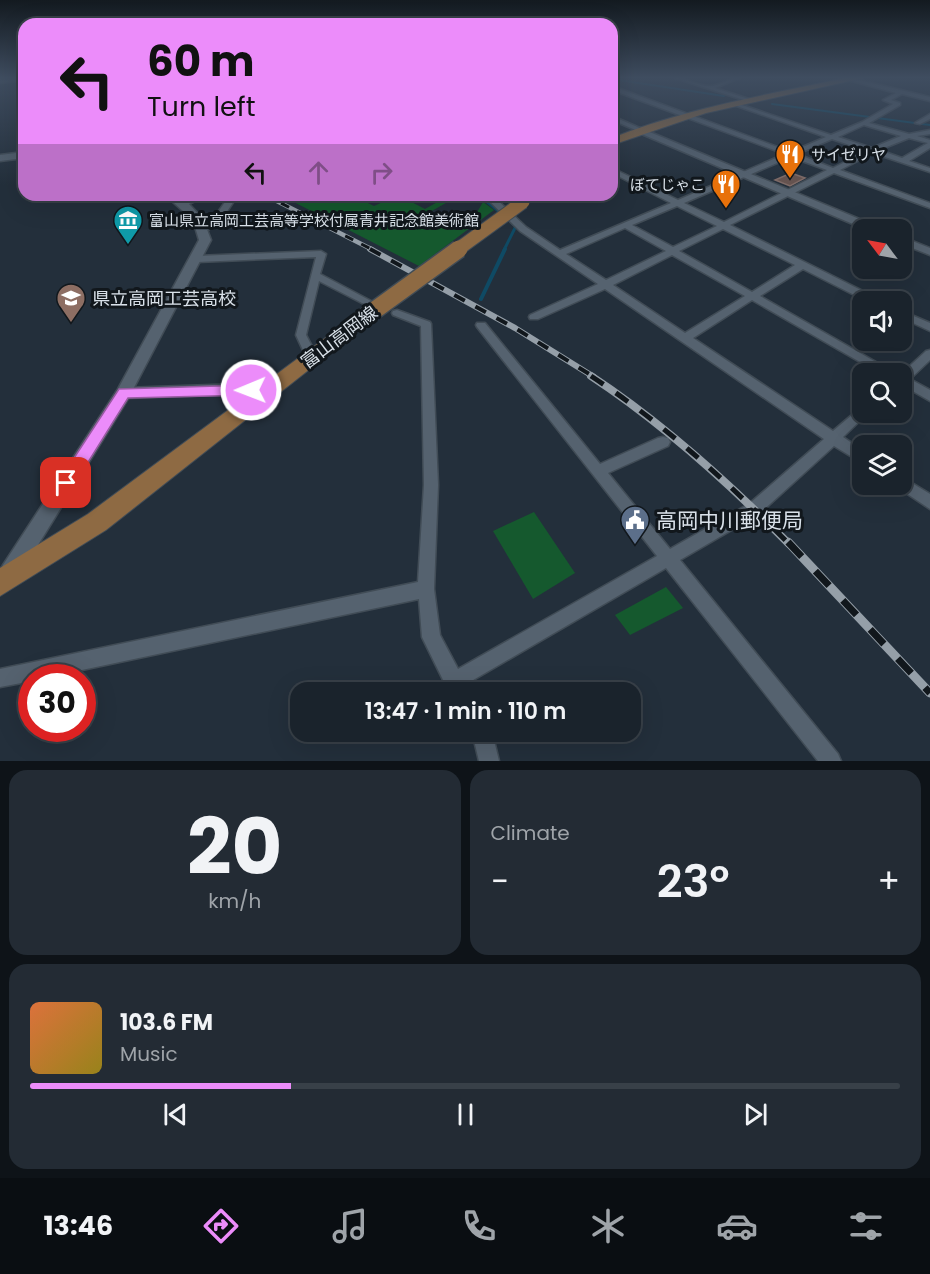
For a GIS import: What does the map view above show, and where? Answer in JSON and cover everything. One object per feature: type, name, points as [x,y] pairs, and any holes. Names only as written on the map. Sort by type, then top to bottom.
[{"type":"main road","points":[[618,139],[691,114]]},
{"type":"main road","name":"富山高岡線","points":[[2,583],[97,522],[357,323],[525,201]]},
{"type":"street","points":[[680,114],[930,206]]},
{"type":"street","points":[[762,114],[930,170]]},
{"type":"street","points":[[560,254],[881,114]]},
{"type":"street","points":[[918,123],[930,116]]},
{"type":"street","points":[[869,120],[930,143]]},
{"type":"street","points":[[618,121],[852,219]]},
{"type":"street","points":[[534,317],[607,284],[873,151],[909,135],[930,132]]},
{"type":"street","points":[[903,161],[930,143]]},
{"type":"street","points":[[0,158],[18,156]]},
{"type":"street","points":[[618,173],[855,291]]},
{"type":"street","points":[[2,583],[124,393],[197,259],[205,240],[205,228],[198,217],[179,201]]},
{"type":"street","points":[[205,228],[221,214],[230,201]]},
{"type":"street","points":[[493,201],[523,229],[852,450]]},
{"type":"street","points":[[626,225],[871,363]]},
{"type":"street","points":[[912,244],[930,252]]},
{"type":"street","points":[[197,259],[321,254],[301,335],[312,358]]},
{"type":"street","points":[[685,338],[802,265]]},
{"type":"street","points":[[315,275],[366,301]]},
{"type":"street","points":[[397,313],[426,324],[431,485],[426,589],[431,638],[456,682]]},
{"type":"street","points":[[912,319],[930,327]]},
{"type":"street","points":[[481,325],[831,761]]},
{"type":"street","points":[[912,370],[930,354]]},
{"type":"street","points":[[912,385],[930,396]]},
{"type":"street","points":[[124,393],[271,388]]},
{"type":"street","points":[[467,682],[666,558],[754,509],[852,422]]},
{"type":"street","points":[[598,471],[663,442]]},
{"type":"street","points":[[912,490],[930,502]]},
{"type":"street","points":[[0,678],[426,589]]},
{"type":"street","points":[[484,742],[489,761]]},
{"type":"green space","points":[[292,201],[364,201],[374,206],[385,201],[410,201],[425,209],[439,201],[449,201],[430,212],[456,224],[476,214],[483,202],[494,210],[419,266]]},
{"type":"green space","points":[[534,512],[575,573],[533,599],[493,531]]},
{"type":"green space","points":[[666,587],[683,608],[630,635],[615,615]]},
{"type":"building","name":"サイゼリヤ","points":[[791,173],[805,178],[790,186],[775,180]]},
{"type":"waterway","points":[[844,114],[930,125]]},
{"type":"waterway","points":[[486,201],[502,214]]},
{"type":"waterway","points":[[504,250],[516,226],[513,224]]},
{"type":"waterway","points":[[481,299],[505,249]]},
{"type":"railway","points":[[277,201],[373,250]]},
{"type":"railway","points":[[370,249],[515,328],[594,377]]},
{"type":"railway","points":[[591,376],[670,434],[743,498],[789,544]]},
{"type":"railway","points":[[788,542],[930,693]]},
{"type":"place","name":"サイゼリヤ","points":[[790,180]]},
{"type":"place","name":"ぼてじゃこ","points":[[726,210]]},
{"type":"place","name":"富山県立高岡工芸高等学校付属青井記念館美術館","points":[[128,246]]},
{"type":"place","name":"県立高岡工芸高校","points":[[71,324]]},
{"type":"place","name":"高岡中川郵便局","points":[[635,546]]},
{"type":"route","points":[[66,483],[124,393],[251,390]]}]
